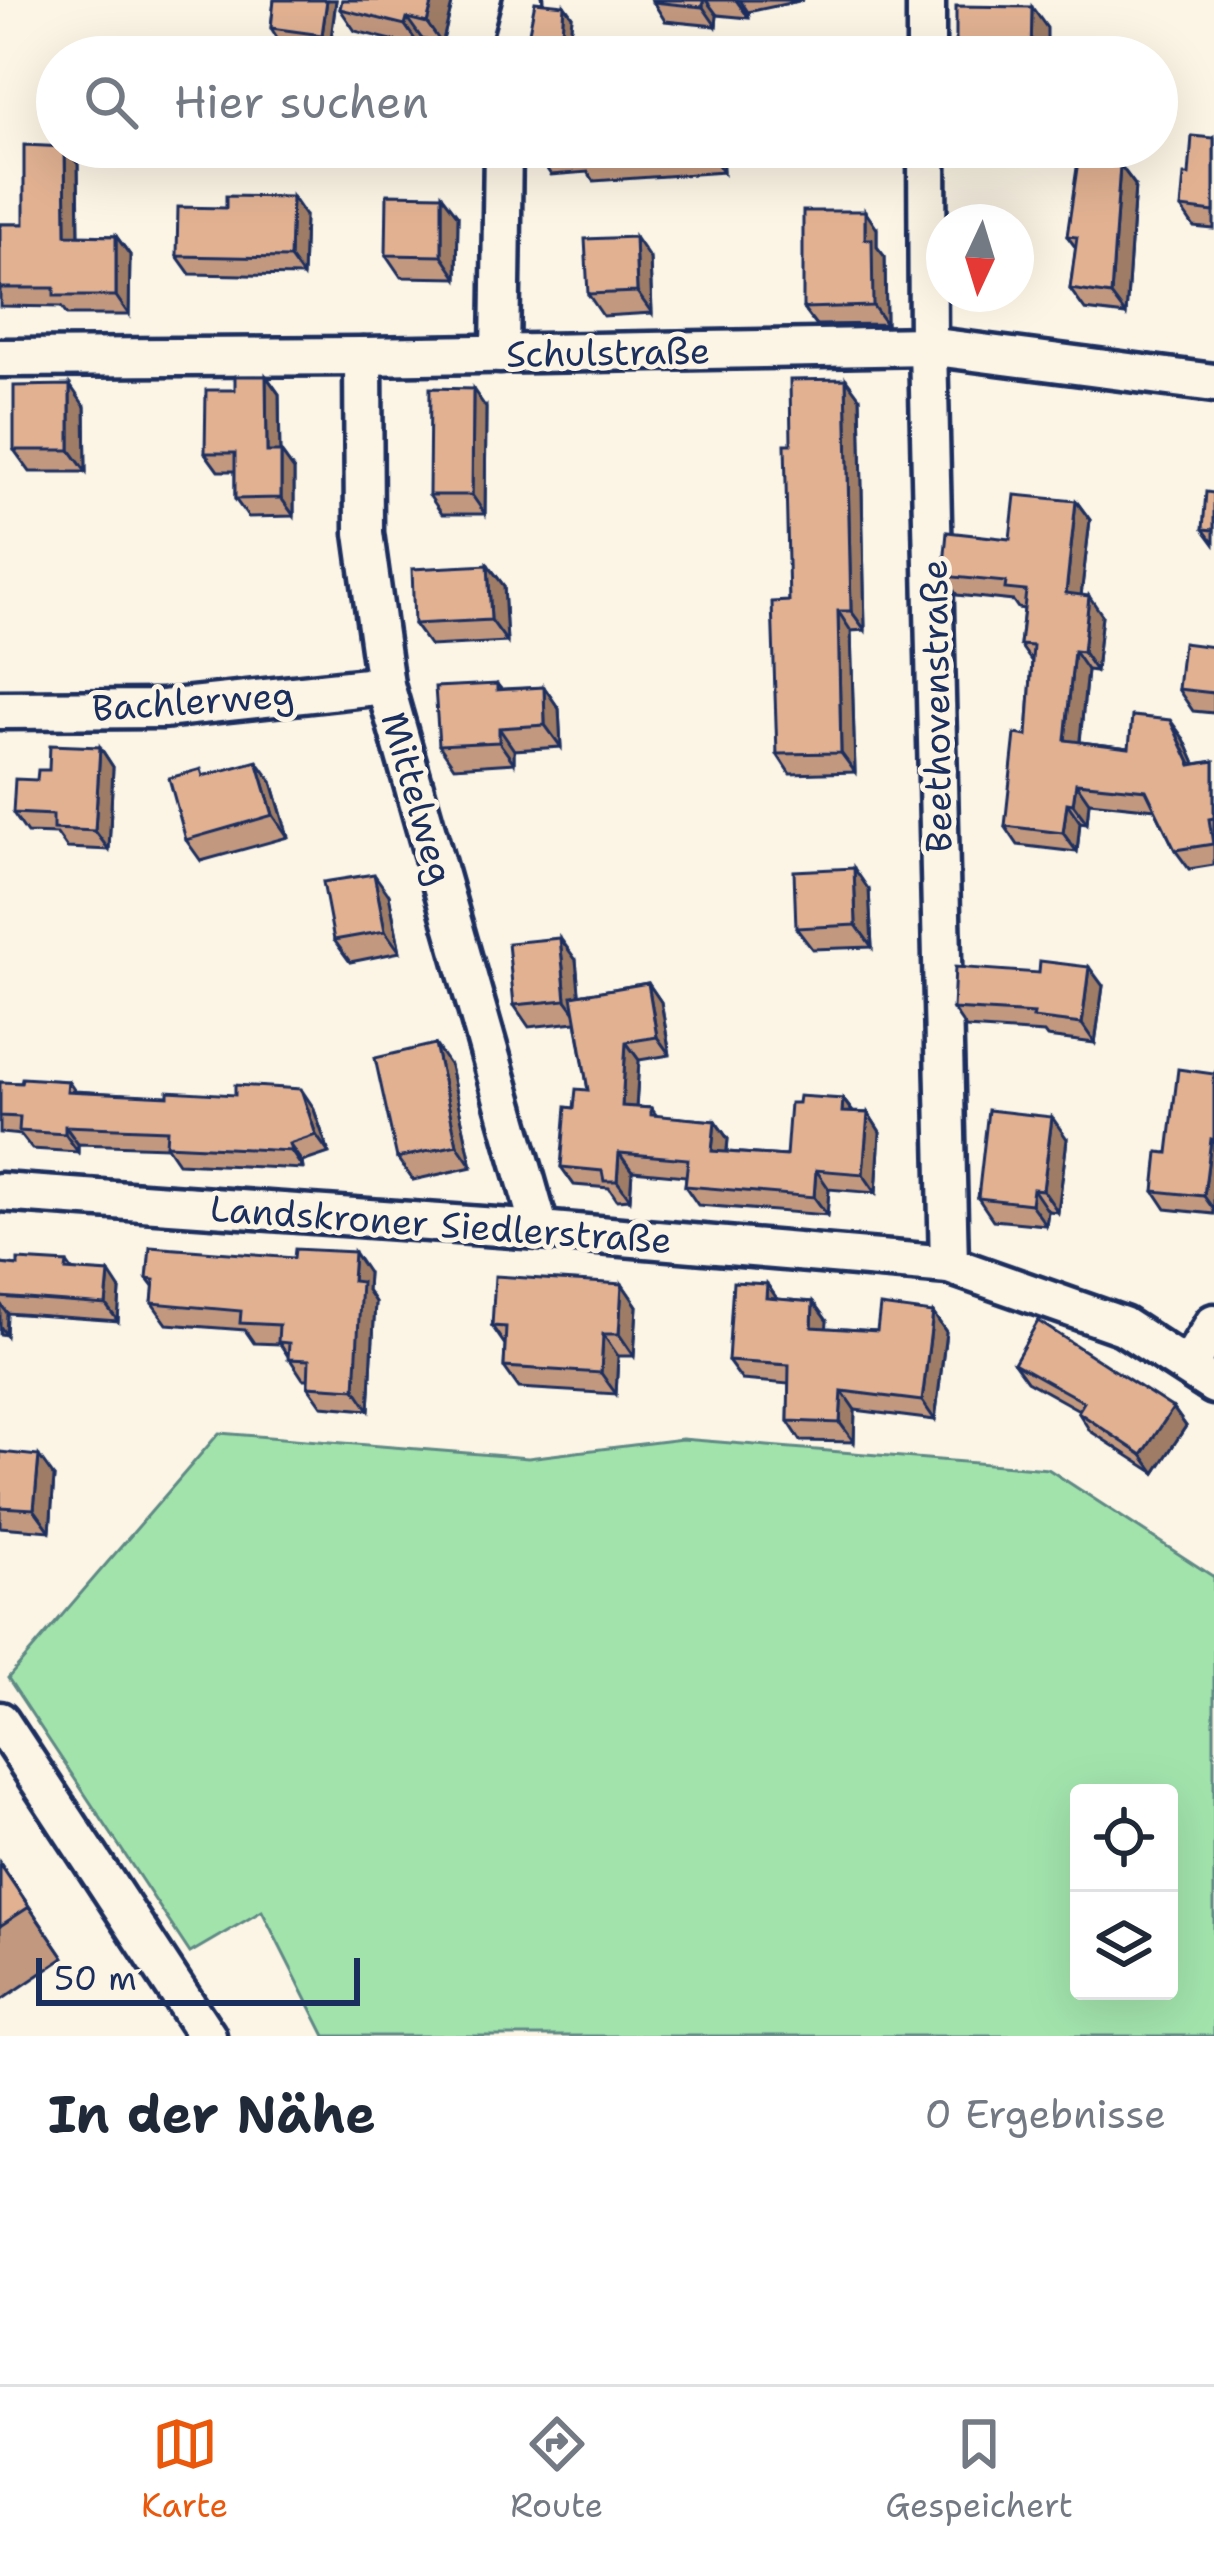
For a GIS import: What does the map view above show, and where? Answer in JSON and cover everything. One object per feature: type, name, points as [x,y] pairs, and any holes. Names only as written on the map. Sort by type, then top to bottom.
[{"type":"street","points":[[514,36],[523,0]]},
{"type":"street","points":[[926,0],[926,36]]},
{"type":"street","points":[[500,354],[503,168]]},
{"type":"street","name":"Beethovenstraße","points":[[927,168],[949,1264]]},
{"type":"street","name":"Schulstraße","points":[[0,358],[928,346],[1214,383]]},
{"type":"street","name":"Mittelweg","points":[[363,356],[364,533],[385,685],[540,1229]]},
{"type":"street","name":"Bachlerweg","points":[[0,710],[163,709],[385,685]]},
{"type":"street","name":"Landskroner Siedlerstraße","points":[[0,1192],[540,1229],[949,1264],[1124,1326],[1201,1376]]},
{"type":"street","points":[[1201,1376],[1214,1323]]},
{"type":"street","points":[[0,1721],[207,2036]]},
{"type":"green space","points":[[219,1433],[528,1458],[682,1439],[1048,1469],[1214,1577],[1214,2036],[325,2036],[262,1911],[190,1953],[8,1678]]},
{"type":"building","points":[[274,0],[327,0],[322,35],[271,28]]},
{"type":"building","points":[[342,0],[433,0],[427,23],[407,18],[405,25],[340,9]]},
{"type":"building","points":[[703,0],[703,7],[652,2]]},
{"type":"building","points":[[535,2],[564,5],[562,36],[528,36]]},
{"type":"building","points":[[956,6],[1032,7],[1031,36],[956,36]]},
{"type":"building","points":[[1192,136],[1214,138],[1214,212],[1181,208]]},
{"type":"building","points":[[24,145],[36,146],[36,168],[65,168],[66,235],[116,236],[116,296],[54,296],[54,288],[0,288],[0,224],[24,224]]},
{"type":"building","points":[[1077,168],[1120,168],[1111,295],[1070,289],[1077,237],[1067,236]]},
{"type":"building","points":[[387,194],[442,195],[442,256],[386,255]]},
{"type":"building","points":[[226,196],[292,197],[290,258],[177,256],[178,207],[226,208]]},
{"type":"building","points":[[803,211],[865,211],[865,239],[872,239],[873,306],[803,308]]},
{"type":"building","points":[[635,237],[637,292],[588,294],[585,239]]},
{"type":"building","points":[[235,376],[266,376],[267,452],[281,452],[281,498],[235,499],[235,453],[205,453],[206,390],[235,390]]},
{"type":"building","points":[[846,379],[851,611],[838,611],[841,753],[777,754],[772,602],[789,601],[785,444],[791,444],[790,380]]},
{"type":"building","points":[[70,385],[70,450],[14,450],[14,386]]},
{"type":"building","points":[[430,388],[473,389],[472,495],[429,495]]},
{"type":"building","points":[[1206,492],[1214,493],[1214,530],[1203,529]]},
{"type":"building","points":[[1015,495],[1076,501],[1066,593],[1089,596],[1083,652],[1074,651],[1065,740],[1129,748],[1132,716],[1170,720],[1191,765],[1214,761],[1214,818],[1209,819],[1213,844],[1175,850],[1146,790],[1076,783],[1073,804],[1067,803],[1063,833],[1005,826],[1015,734],[1027,736],[1033,646],[1020,645],[1026,591],[1005,589],[1006,582],[943,576],[947,532],[1010,539]]},
{"type":"building","points":[[488,565],[491,620],[414,624],[412,569]]},
{"type":"building","points":[[1183,643],[1214,647],[1214,693],[1178,689]]},
{"type":"building","points":[[497,684],[497,690],[544,687],[545,725],[499,728],[499,742],[439,745],[435,687]]},
{"type":"building","points":[[50,745],[100,747],[95,831],[53,829],[53,815],[13,813],[15,779],[37,780],[38,770],[49,770]]},
{"type":"building","points":[[257,761],[273,815],[186,840],[169,778],[201,769],[203,776]]},
{"type":"building","points":[[854,868],[856,925],[796,928],[794,871]]},
{"type":"building","points":[[374,874],[385,931],[334,940],[323,882]]},
{"type":"building","points":[[560,938],[566,1000],[514,1005],[508,943]]},
{"type":"building","points":[[1040,961],[1089,967],[1082,1024],[1033,1018],[1034,1014],[953,1009],[955,967],[1039,973]]},
{"type":"building","points":[[648,983],[657,1037],[626,1042],[622,1106],[651,1108],[651,1115],[715,1121],[712,1151],[786,1156],[790,1103],[798,1103],[799,1096],[843,1099],[842,1112],[868,1113],[863,1174],[816,1170],[814,1197],[685,1186],[688,1159],[619,1153],[617,1181],[604,1181],[602,1171],[561,1167],[566,1107],[574,1108],[576,1089],[588,1090],[572,996]]},
{"type":"building","points":[[435,1044],[457,1145],[397,1158],[375,1058]]},
{"type":"building","points":[[1178,1069],[1214,1074],[1214,1140],[1204,1196],[1154,1191],[1158,1152],[1168,1153]]},
{"type":"building","points":[[22,1078],[68,1081],[67,1091],[168,1096],[168,1091],[235,1095],[235,1085],[301,1089],[316,1135],[289,1144],[291,1151],[166,1145],[167,1130],[65,1126],[65,1134],[19,1131],[20,1117],[0,1116],[0,1082],[21,1083]]},
{"type":"building","points":[[988,1110],[1052,1117],[1043,1190],[1033,1189],[1031,1204],[978,1198]]},
{"type":"building","points":[[150,1247],[294,1258],[295,1249],[354,1252],[352,1281],[361,1282],[355,1389],[308,1386],[309,1360],[288,1359],[289,1343],[278,1342],[279,1325],[240,1323],[241,1311],[152,1303],[154,1280],[147,1279]]},
{"type":"building","points":[[18,1260],[67,1263],[66,1270],[109,1273],[106,1305],[0,1297],[0,1264],[18,1266]]},
{"type":"building","points":[[495,1276],[622,1284],[619,1334],[603,1334],[601,1373],[504,1367],[506,1327],[492,1326]]},
{"type":"building","points":[[733,1282],[767,1284],[766,1298],[813,1302],[812,1327],[877,1331],[880,1306],[933,1313],[922,1401],[842,1391],[840,1423],[788,1421],[789,1365],[728,1361]]},
{"type":"building","points":[[1038,1321],[1173,1408],[1142,1455],[1078,1412],[1084,1402],[1014,1363]]},
{"type":"building","points":[[0,1452],[39,1456],[34,1509],[0,1507]]},
{"type":"building","points":[[0,1864],[29,1907],[0,1926]]}]
